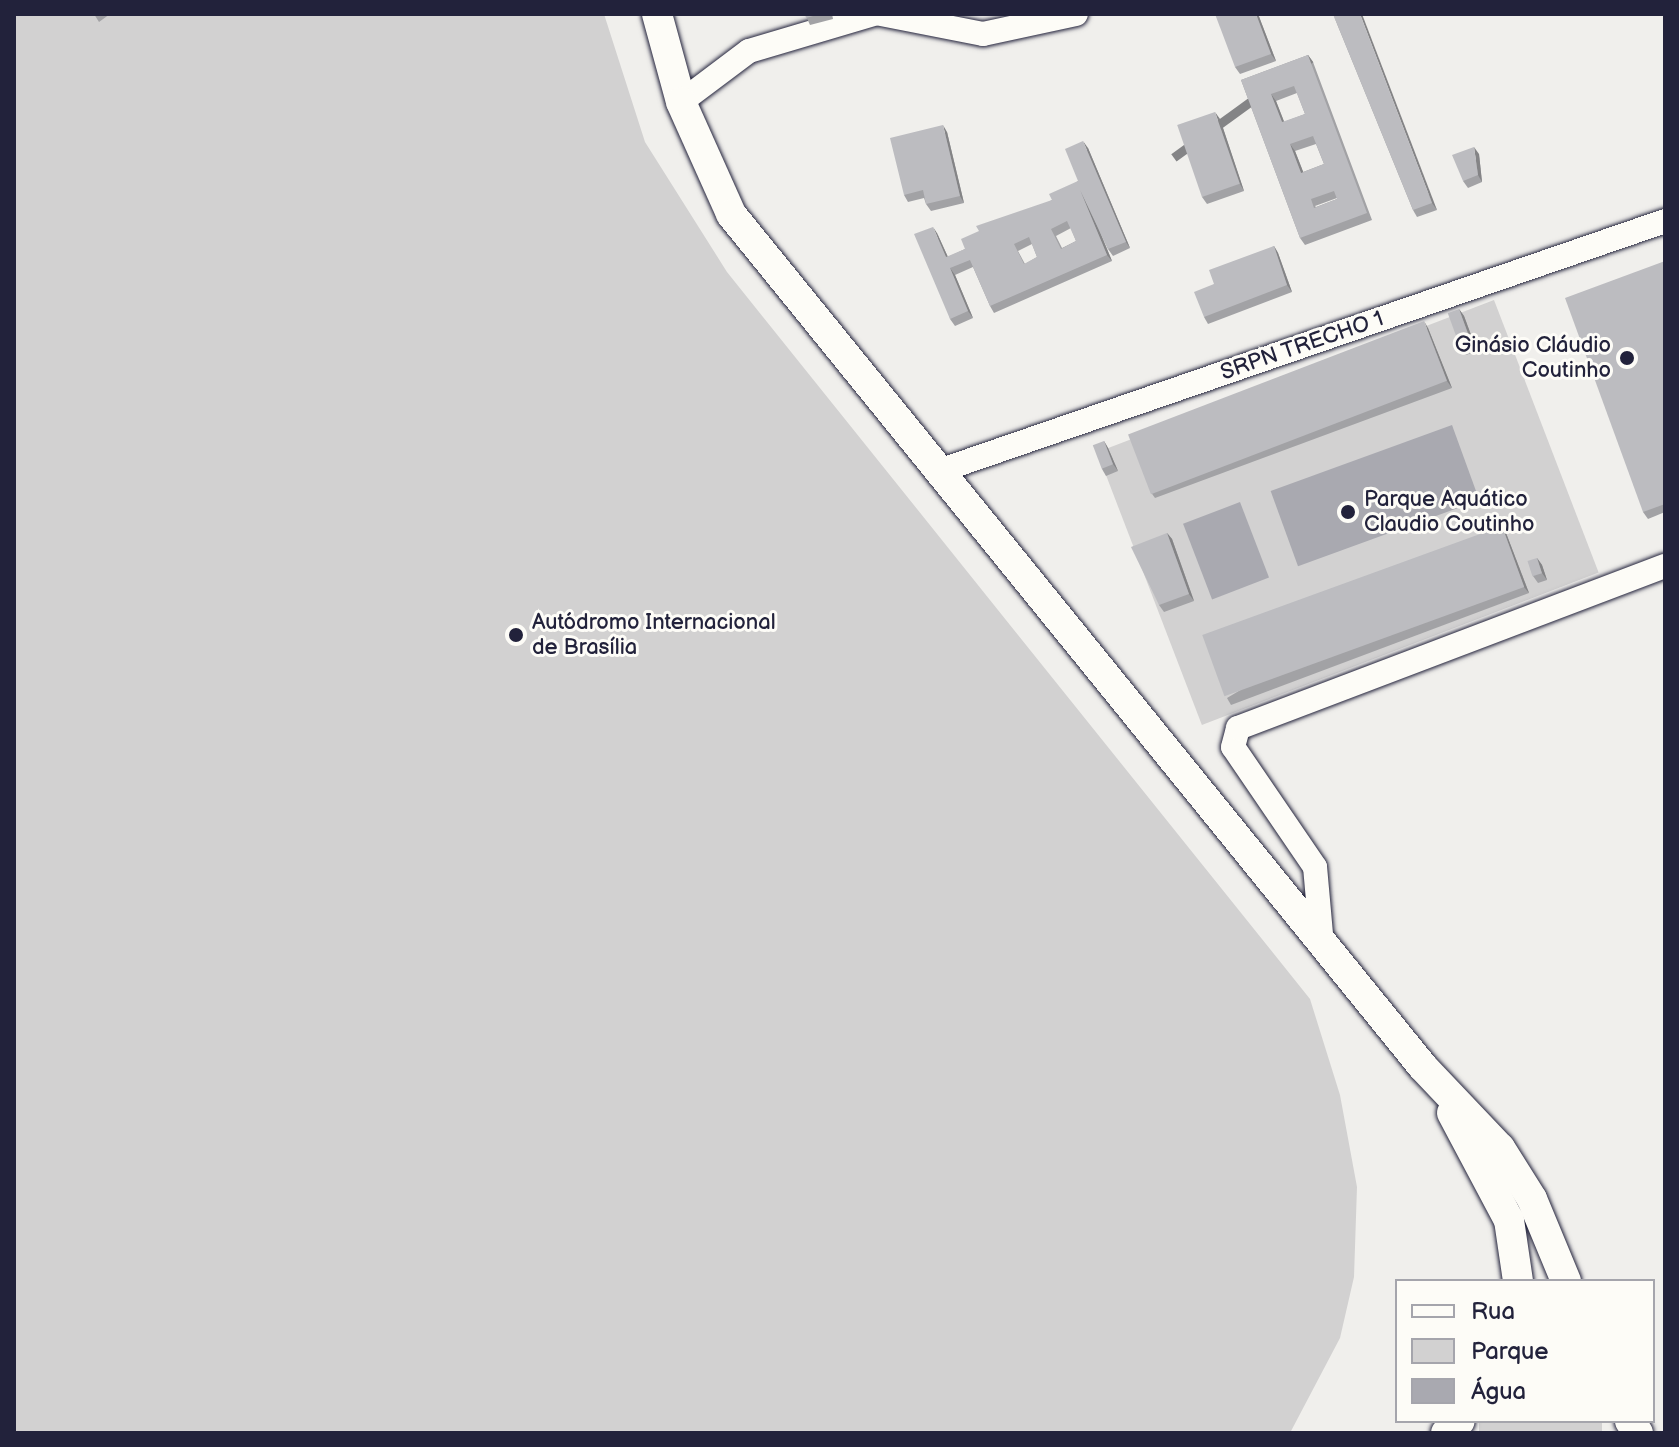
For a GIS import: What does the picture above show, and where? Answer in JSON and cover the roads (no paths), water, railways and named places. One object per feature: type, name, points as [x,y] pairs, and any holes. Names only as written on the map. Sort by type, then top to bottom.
[{"type":"main road","points":[[657,14],[681,102],[731,214],[1322,945],[1423,1067],[1500,1148],[1532,1199],[1565,1279]]},
{"type":"main road","points":[[1423,1067],[1509,1220],[1518,1279]]},
{"type":"lane","points":[[681,102],[749,51],[874,14]]},
{"type":"lane","points":[[881,14],[983,34],[1076,14]]},
{"type":"lane","name":"SRPN TRECHO 1","points":[[939,471],[1665,221]]},
{"type":"lane","points":[[1322,945],[1315,867],[1233,747],[1238,728],[1665,566]]},
{"type":"water","points":[[1452,425],[1479,500],[1298,566],[1271,491]]},
{"type":"water","points":[[1240,502],[1269,578],[1212,599],[1183,524]]},
{"type":"place","name":"Ginásio Cláudio Coutinho","points":[[1627,358]]},
{"type":"place","name":"Parque Aquático Claudio Coutinho","points":[[1348,512]]},
{"type":"place","name":"Autódromo Internacional de Brasília","points":[[516,635]]}]
